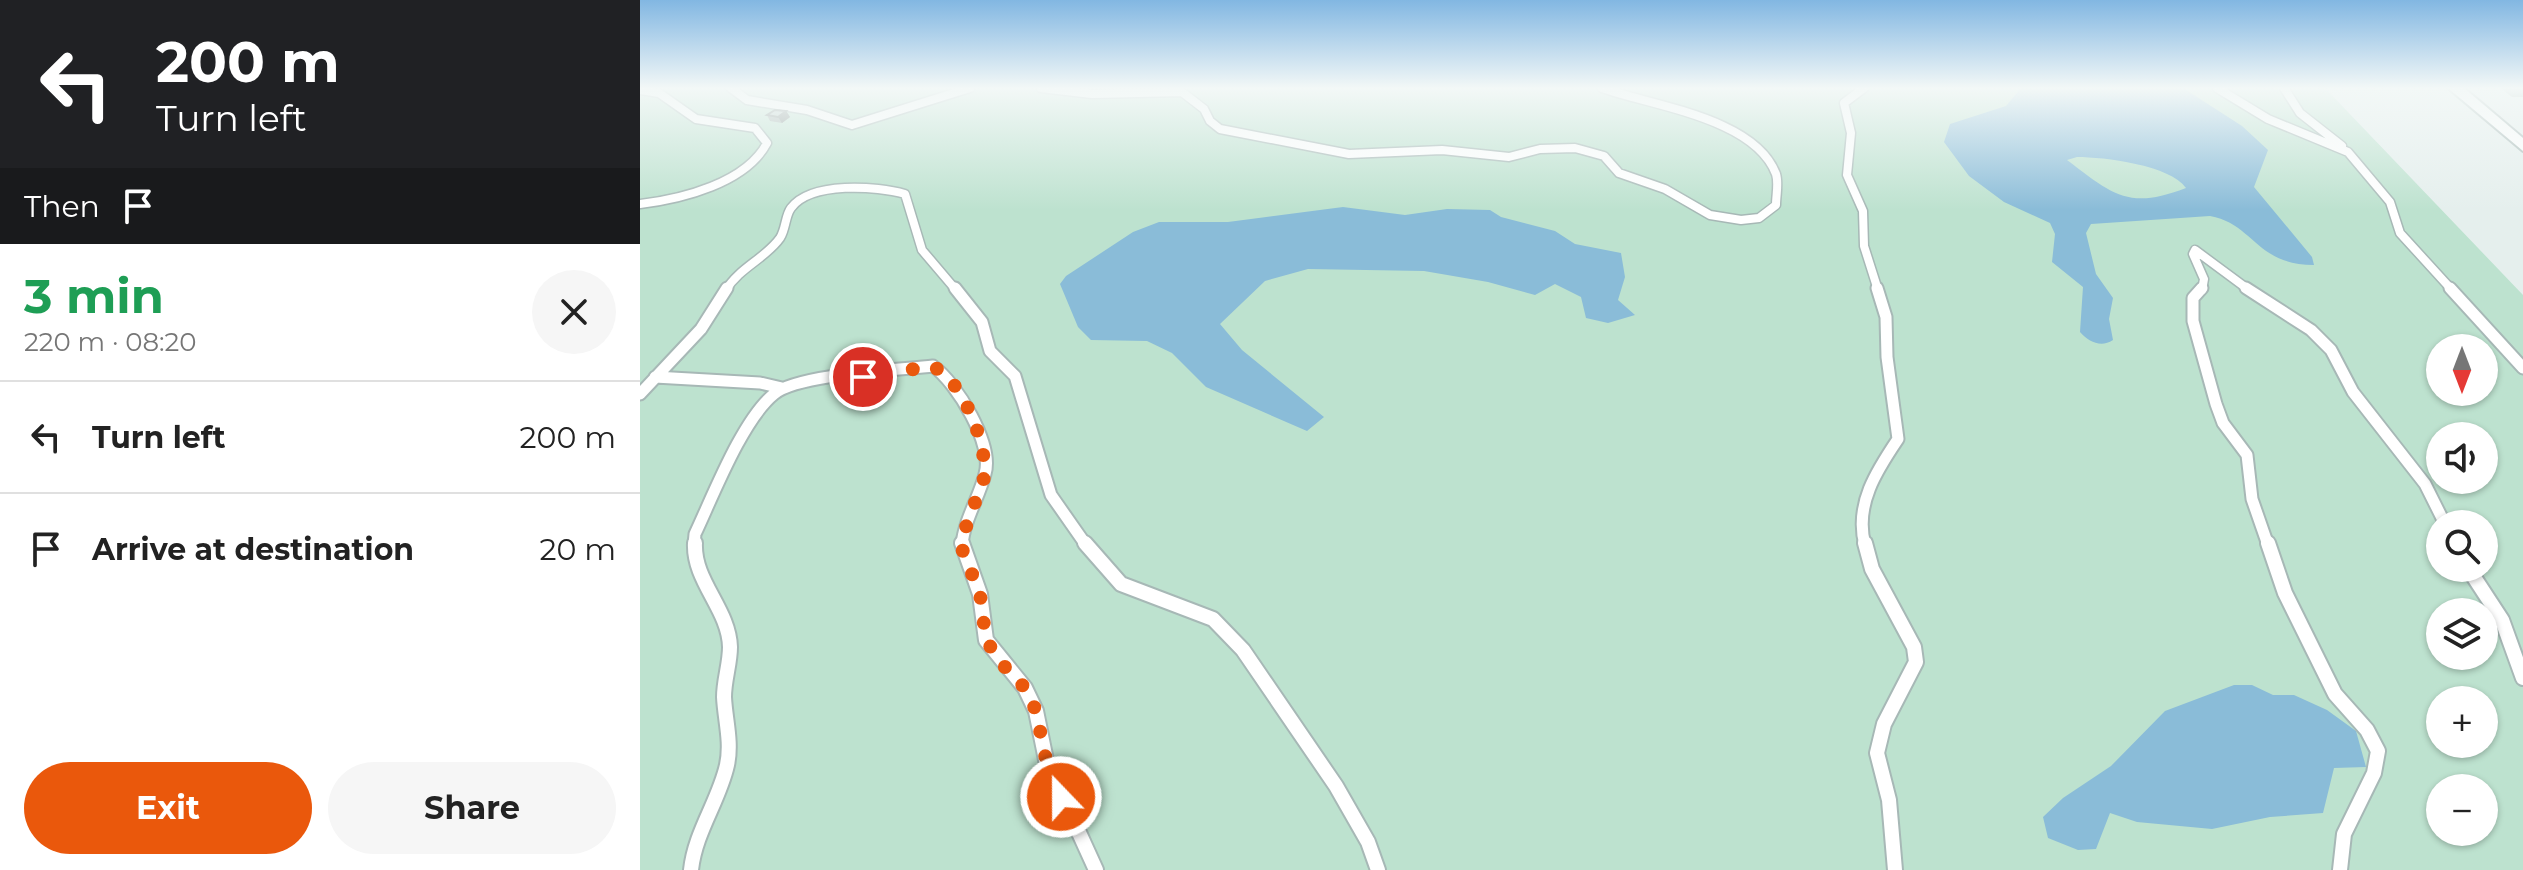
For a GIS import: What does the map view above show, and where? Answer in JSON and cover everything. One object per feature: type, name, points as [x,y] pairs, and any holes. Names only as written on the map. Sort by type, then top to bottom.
[{"type":"street","points":[[2503,129],[2523,146]]},
{"type":"lane","points":[[640,204],[708,185],[758,160],[767,143],[755,129]]},
{"type":"lane","points":[[1220,129],[1237,135],[1301,142],[1349,154],[1442,150],[1509,157],[1540,149],[1575,148],[1604,156],[1619,173],[1665,189],[1693,208],[1710,215],[1741,220],[1759,218],[1776,205],[1778,182],[1771,163],[1752,141],[1725,129]]},
{"type":"lane","points":[[1850,129],[1847,175],[1863,211],[1864,246],[1886,317],[1887,357],[1898,418],[1898,439],[1871,480],[1864,508],[1863,538],[1872,569],[1914,647],[1916,662],[1884,724],[1877,753],[1889,800],[1895,870]]},
{"type":"lane","points":[[2293,129],[2348,152]]},
{"type":"lane","points":[[2320,129],[2348,152],[2390,202],[2400,233],[2523,368]]},
{"type":"lane","points":[[640,394],[701,329],[733,278],[780,238],[789,211],[804,199],[838,188],[863,186],[882,187],[905,194],[922,250],[973,309],[982,322],[990,351],[1015,376],[1045,479],[1063,515],[1110,576],[1121,584],[1213,619],[1243,650],[1336,786],[1368,842],[1378,870]]},
{"type":"lane","points":[[2340,870],[2344,834],[2374,773],[2378,751],[2367,730],[2331,687],[2285,593],[2268,548],[2252,499],[2247,455],[2220,413],[2193,321],[2193,298],[2201,292],[2204,279],[2195,250],[2205,254],[2214,267],[2311,330],[2331,350],[2353,392],[2425,484],[2438,510]]},
{"type":"lane","points":[[655,377],[760,383],[782,388],[808,381],[933,366],[950,378],[974,418],[987,470],[963,535],[962,549],[980,594],[986,640],[1001,663],[1025,688],[1036,711],[1046,760],[1096,870]]},
{"type":"lane","points":[[691,870],[693,852],[706,812],[727,765],[729,744],[724,695],[730,646],[722,612],[706,586],[694,554],[695,534],[742,437],[760,410],[782,388]]},
{"type":"lane","points":[[2477,582],[2502,620],[2523,678]]},
{"type":"green space","points":[[640,129],[2364,129],[2523,295],[2523,870],[640,870]]},
{"type":"water","points":[[1948,129],[2245,129],[2268,150],[2254,187],[2312,257],[2314,265],[2279,258],[2237,227],[2210,216],[2091,224],[2086,233],[2096,274],[2113,298],[2109,319],[2113,340],[2100,344],[2080,332],[2083,287],[2052,262],[2055,234],[2050,223],[2004,202],[1969,176],[1944,142]],"holes":[[[2089,157],[2166,173],[2186,188],[2150,198],[2122,195],[2097,182],[2067,160]]]},
{"type":"water","points":[[1343,207],[1405,215],[1447,209],[1490,210],[1501,217],[1555,231],[1575,244],[1621,253],[1625,277],[1618,300],[1635,315],[1608,323],[1586,318],[1581,297],[1555,284],[1535,295],[1488,282],[1424,271],[1308,269],[1265,281],[1220,324],[1242,350],[1324,417],[1307,431],[1206,387],[1172,353],[1147,341],[1091,340],[1078,327],[1060,284],[1066,276],[1133,232],[1159,222],[1228,222]]},
{"type":"water","points":[[2234,685],[2252,685],[2273,695],[2294,695],[2327,710],[2356,731],[2366,767],[2334,768],[2323,813],[2270,817],[2212,829],[2137,822],[2110,813],[2096,849],[2078,850],[2048,838],[2043,817],[2063,798],[2111,766],[2165,711]]},
{"type":"route","points":[[863,377],[933,366],[950,378],[974,418],[987,470],[963,535],[962,549],[980,594],[986,640],[1001,663],[1025,688],[1036,711],[1046,760],[1061,797]]}]
